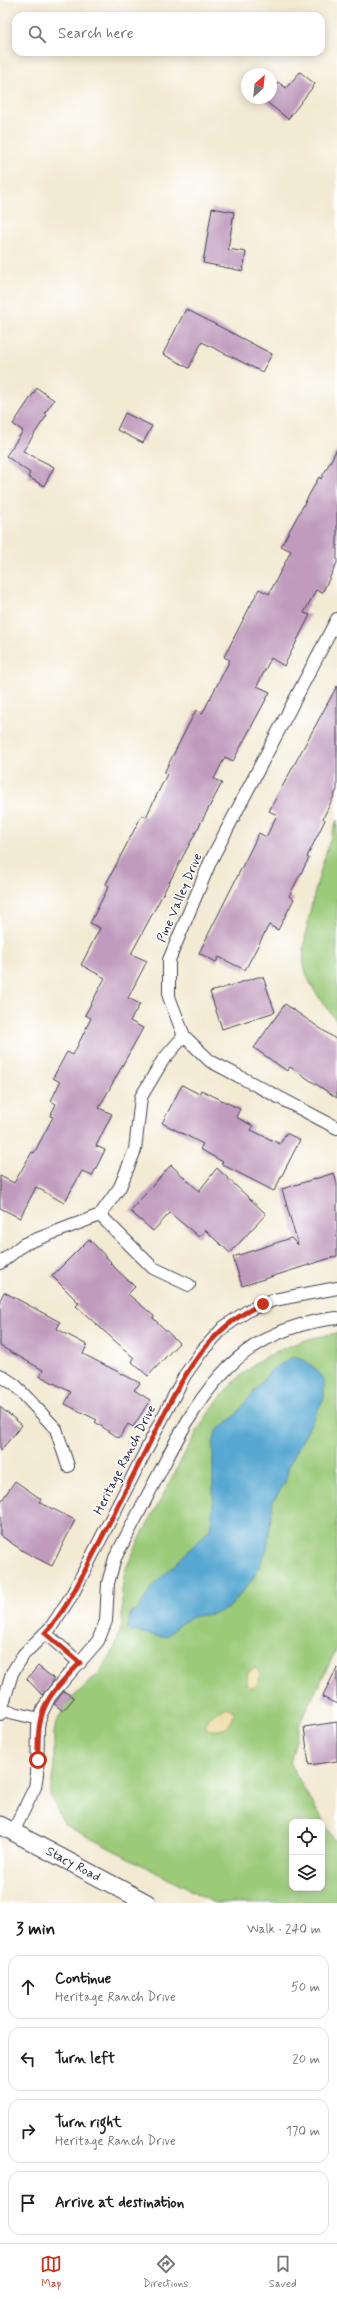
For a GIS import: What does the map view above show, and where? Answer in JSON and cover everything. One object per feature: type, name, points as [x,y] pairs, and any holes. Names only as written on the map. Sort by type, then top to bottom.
[{"type":"main road","name":"Stacy Road","points":[[6,1829],[147,1903]]},
{"type":"street","name":"Pine Valley Drive","points":[[337,619],[211,860],[169,960],[169,997],[184,1036],[210,1061],[337,1128]]},
{"type":"street","points":[[0,1263],[24,1244],[100,1215],[120,1187],[135,1150],[141,1097],[163,1060],[184,1036]]},
{"type":"street","points":[[100,1215],[153,1268],[189,1285]]},
{"type":"street","name":"Heritage Ranch Drive","points":[[0,1712],[12,1673],[24,1654],[45,1633],[72,1595],[163,1417],[186,1375],[202,1351],[224,1327],[249,1310],[280,1299],[337,1288]]},
{"type":"street","points":[[6,1829],[35,1786],[40,1720],[50,1696],[91,1651],[103,1632],[106,1621],[108,1583],[115,1558],[188,1418],[203,1395],[235,1361],[272,1336],[308,1322],[337,1318]]},
{"type":"street","points":[[0,1375],[15,1385],[56,1429],[68,1466]]},
{"type":"street","points":[[45,1633],[80,1663]]},
{"type":"street","points":[[0,1712],[40,1720]]},
{"type":"green space","points":[[337,820],[337,1021],[311,984],[305,970],[304,957],[305,939],[314,896],[326,852]]},
{"type":"green space","points":[[337,1333],[337,1648],[300,1723],[290,1764],[322,1819],[289,1819],[289,1891],[325,1891],[325,1824],[334,1840],[337,1841],[337,1903],[215,1903],[65,1825],[50,1796],[54,1765],[54,1733],[56,1723],[66,1704],[100,1672],[114,1650],[122,1625],[122,1590],[125,1571],[145,1528],[198,1430],[214,1406],[231,1385],[251,1367],[275,1352],[303,1341]]},
{"type":"sand","points":[[256,1668],[260,1674],[259,1683],[254,1688],[248,1687],[248,1672]]},
{"type":"sand","points":[[226,1707],[234,1711],[229,1725],[226,1728],[217,1730],[207,1729],[205,1725],[208,1718]]},
{"type":"water","points":[[294,1356],[303,1359],[316,1369],[324,1381],[324,1398],[289,1466],[285,1483],[273,1501],[267,1549],[253,1579],[229,1608],[212,1614],[195,1616],[181,1623],[167,1636],[160,1637],[135,1631],[132,1633],[127,1628],[131,1612],[137,1611],[152,1587],[210,1529],[213,1507],[213,1444],[216,1431],[235,1416],[271,1370]]},
{"type":"building","points":[[300,72],[315,84],[288,119],[269,104],[277,104],[278,82],[286,88]]},
{"type":"building","points":[[212,208],[234,212],[228,249],[246,252],[243,271],[203,263]]},
{"type":"building","points":[[186,309],[272,354],[262,372],[202,342],[189,368],[163,354]]},
{"type":"building","points":[[37,388],[54,400],[45,413],[47,415],[23,451],[54,467],[44,486],[28,477],[30,473],[6,456],[23,431],[13,424]]},
{"type":"building","points":[[125,413],[152,426],[143,443],[117,430]]},
{"type":"building","points":[[337,449],[337,563],[322,593],[316,590],[304,613],[310,615],[284,666],[271,658],[257,686],[270,692],[233,761],[225,757],[214,779],[222,783],[131,954],[147,961],[128,998],[140,1004],[130,1021],[143,1028],[99,1108],[112,1114],[96,1146],[105,1150],[92,1176],[82,1171],[64,1203],[36,1187],[20,1218],[0,1208],[0,1176],[14,1183],[32,1152],[34,1153],[53,1117],[50,1116],[56,1104],[51,1101],[60,1082],[53,1078],[67,1052],[73,1055],[91,1018],[85,1015],[105,978],[81,965],[100,928],[90,923],[109,886],[106,884],[142,815],[146,817],[167,774],[164,773],[196,710],[202,714],[230,660],[224,657],[259,589],[269,594],[291,551],[281,546],[319,477],[321,479]]},
{"type":"building","points":[[337,686],[337,790],[323,818],[325,820],[307,857],[309,858],[289,896],[294,899],[278,930],[269,925],[245,970],[219,957],[216,962],[199,953],[259,833],[266,837],[277,815],[269,811]]},
{"type":"building","points":[[258,977],[263,977],[275,1012],[222,1029],[210,992]]},
{"type":"building","points":[[285,1004],[337,1040],[337,1098],[290,1067],[287,1071],[254,1048]]},
{"type":"building","points":[[182,1085],[199,1094],[201,1090],[240,1109],[236,1117],[253,1126],[251,1130],[280,1144],[286,1133],[300,1140],[274,1191],[221,1164],[223,1162],[200,1149],[203,1144],[162,1123]]},
{"type":"building","points":[[171,1165],[199,1191],[217,1168],[266,1214],[230,1253],[205,1230],[199,1237],[170,1213],[153,1231],[130,1211]]},
{"type":"building","points":[[334,1173],[337,1184],[337,1256],[242,1286],[233,1257],[291,1238],[298,1245],[282,1189]]},
{"type":"building","points":[[89,1239],[111,1262],[110,1263],[135,1287],[128,1294],[154,1316],[153,1318],[179,1343],[148,1376],[132,1362],[134,1358],[76,1306],[79,1303],[52,1276]]},
{"type":"building","points":[[4,1292],[60,1322],[57,1329],[87,1345],[83,1354],[140,1383],[134,1390],[150,1400],[133,1427],[128,1424],[119,1438],[95,1422],[97,1420],[65,1404],[71,1392],[40,1376],[43,1370],[0,1346],[0,1300]]},
{"type":"building","points":[[0,1407],[22,1425],[0,1451]]},
{"type":"building","points":[[15,1481],[41,1499],[39,1502],[75,1520],[52,1566],[23,1551],[0,1535],[0,1503]]},
{"type":"building","points":[[38,1666],[53,1678],[53,1682],[42,1695],[27,1679]]},
{"type":"building","points":[[337,1668],[337,1704],[322,1697]]},
{"type":"building","points":[[64,1691],[74,1698],[63,1711],[54,1704]]},
{"type":"building","points":[[337,1722],[337,1761],[309,1765],[304,1727]]},
{"type":"route","points":[[38,1760],[38,1727],[44,1706],[65,1678],[80,1663],[45,1633],[62,1611],[82,1578],[163,1417],[193,1363],[211,1339],[224,1327],[249,1310],[263,1304]]}]
